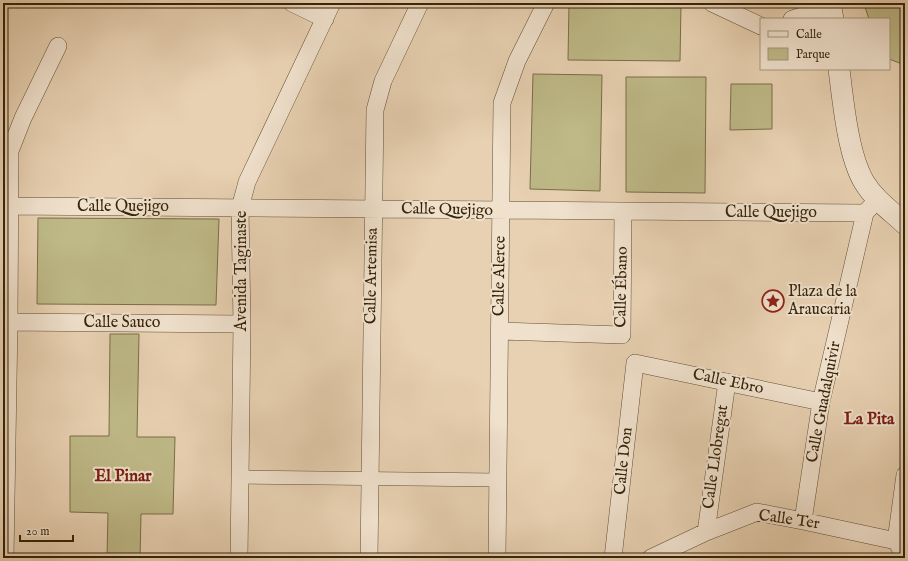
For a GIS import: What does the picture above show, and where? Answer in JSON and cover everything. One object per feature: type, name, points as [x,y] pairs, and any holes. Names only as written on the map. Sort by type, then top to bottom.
[{"type":"street","points":[[292,3],[325,20]]},
{"type":"street","name":"Avenida Taginaste","points":[[239,558],[242,324],[240,208],[247,182],[332,3]]},
{"type":"street","name":"Calle Artemisa","points":[[369,558],[375,110],[383,81],[420,3]]},
{"type":"street","name":"Calle Alerce","points":[[497,558],[502,103],[517,61],[546,3]]},
{"type":"street","points":[[712,3],[760,26]]},
{"type":"street","points":[[796,18],[831,10]]},
{"type":"street","points":[[5,558],[6,242],[9,206],[10,151],[23,118],[58,46]]},
{"type":"street","points":[[839,70],[852,152],[872,206],[905,224]]},
{"type":"street","name":"Calle Quejigo","points":[[9,206],[623,212],[872,206]]},
{"type":"street","name":"Calle Guadalquivir","points":[[803,520],[822,402],[872,206]]},
{"type":"street","name":"Calle Ébano","points":[[500,331],[622,336],[623,212]]},
{"type":"street","name":"Calle Sauco","points":[[6,322],[242,324]]},
{"type":"street","name":"Calle Ebro","points":[[635,363],[822,402]]},
{"type":"street","name":"Calle Don","points":[[613,558],[635,363]]},
{"type":"street","name":"Calle Llobregat","points":[[706,532],[727,382]]},
{"type":"street","points":[[902,551],[905,475]]},
{"type":"street","points":[[240,477],[498,480]]},
{"type":"street","name":"Calle Ter","points":[[651,558],[706,532],[757,512],[803,520],[902,551]]},
{"type":"green space","points":[[569,3],[681,4],[680,61],[568,60]]},
{"type":"green space","points":[[867,3],[905,3],[905,65],[890,59],[890,18],[869,18],[865,7]]},
{"type":"green space","points":[[533,74],[602,75],[600,191],[530,189]]},
{"type":"green space","points":[[626,77],[706,77],[705,193],[626,192]]},
{"type":"green space","points":[[731,84],[772,84],[772,129],[730,130]]},
{"type":"green space","points":[[38,218],[219,219],[216,305],[37,304]]},
{"type":"green space","points":[[110,334],[139,334],[137,437],[175,437],[173,514],[141,514],[140,558],[107,558],[108,513],[70,512],[70,436],[109,436]]},
{"type":"place","name":"Plaza de la Araucaria","points":[[773,301]]},
{"type":"district","name":"La Pita","points":[[869,419]]},
{"type":"district","name":"El Pinar","points":[[123,476]]}]
